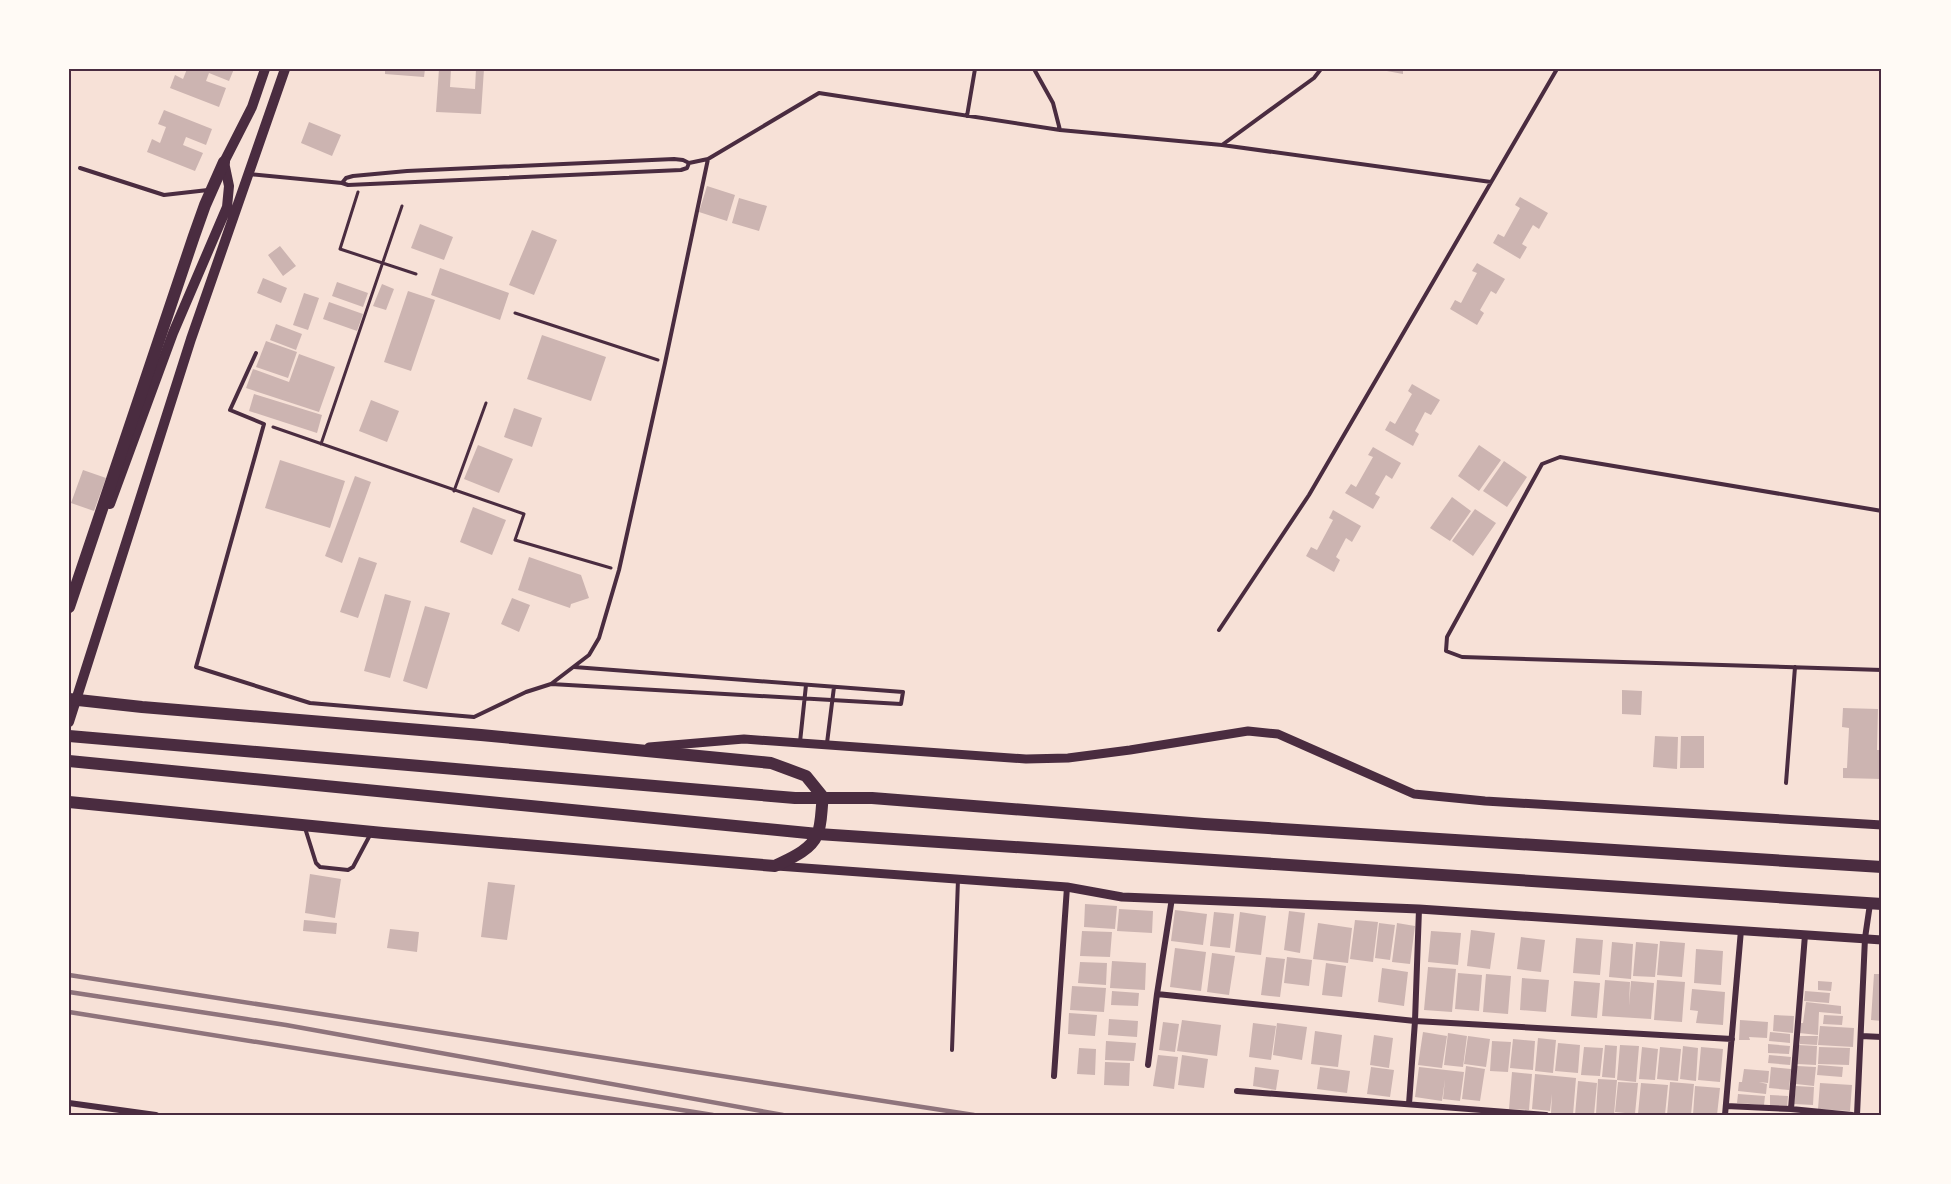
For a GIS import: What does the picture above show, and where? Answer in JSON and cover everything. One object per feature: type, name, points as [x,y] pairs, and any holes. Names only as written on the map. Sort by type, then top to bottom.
[{"type":"main road","points":[[69,607],[205,205],[252,107],[265,69]]},
{"type":"main road","points":[[69,722],[73,699],[191,339],[285,69]]},
{"type":"main road","points":[[69,614],[173,333],[227,207],[229,186],[224,162]]},
{"type":"main road","points":[[69,802],[372,832],[775,866],[797,854],[818,834],[823,797],[806,776],[771,763],[481,735],[142,708],[73,699]]},
{"type":"main road","points":[[69,736],[795,798],[884,799],[1204,824],[1882,867]]},
{"type":"main road","points":[[69,761],[818,834],[1876,904]]},
{"type":"street","points":[[626,749],[744,739],[1026,759],[1068,758],[1248,731],[1278,734],[1414,794],[1485,801],[1882,825]]},
{"type":"street","points":[[775,866],[1067,887],[1113,896],[1419,909],[1882,940]]},
{"type":"street","points":[[1054,1076],[1067,887]]},
{"type":"street","points":[[1148,1065],[1173,898]]},
{"type":"street","points":[[1857,1115],[1865,938],[1876,904]]},
{"type":"street","points":[[1409,1104],[1419,909]]},
{"type":"street","points":[[1725,1115],[1741,930]]},
{"type":"street","points":[[1791,1108],[1804,935]]},
{"type":"street","points":[[1157,994],[1415,1021],[1732,1039]]},
{"type":"street","points":[[1861,1036],[1882,1037]]},
{"type":"street","points":[[1237,1091],[1546,1115]]},
{"type":"street","points":[[69,1103],[156,1115]]},
{"type":"street","points":[[1726,1106],[1791,1108],[1852,1115]]},
{"type":"lane","points":[[967,116],[975,69]]},
{"type":"lane","points":[[1034,69],[1053,103],[1060,130]]},
{"type":"lane","points":[[1222,145],[1314,78],[1321,69]]},
{"type":"lane","points":[[1219,630],[1309,495],[1557,69]]},
{"type":"lane","points":[[342,183],[349,176],[407,171],[674,159],[689,163],[708,159],[819,93],[1060,130],[1222,145],[1491,182]]},
{"type":"lane","points":[[256,353],[230,410],[264,424],[196,667],[310,703],[474,717],[526,692],[551,684],[589,655],[599,638],[619,570],[666,363],[708,159]]},
{"type":"lane","points":[[248,174],[360,185],[681,170],[687,168],[689,163]]},
{"type":"lane","points":[[80,168],[164,195],[211,189]]},
{"type":"lane","points":[[1882,511],[1560,457],[1542,464],[1447,637],[1446,651],[1462,657],[1882,670]]},
{"type":"lane","points":[[551,684],[901,704],[903,692],[574,667]]},
{"type":"lane","points":[[1786,783],[1795,667]]},
{"type":"lane","points":[[800,742],[806,686]]},
{"type":"lane","points":[[827,745],[834,687]]},
{"type":"lane","points":[[304,825],[316,863],[320,867],[348,870],[353,867],[372,832]]},
{"type":"lane","points":[[952,1050],[958,879]]},
{"type":"path","points":[[360,185],[340,249],[416,274]]},
{"type":"path","points":[[321,444],[402,206]]},
{"type":"path","points":[[515,313],[666,363]]},
{"type":"path","points":[[454,491],[486,403]]},
{"type":"path","points":[[264,424],[524,514],[515,540],[619,570]]},
{"type":"building","points":[[187,69],[234,69],[229,81],[209,73],[206,81],[226,88],[219,107],[170,88],[175,75],[183,79]]},
{"type":"building","points":[[385,69],[425,69],[424,77],[385,74]]},
{"type":"building","points":[[439,69],[451,69],[450,87],[475,89],[476,69],[484,69],[481,114],[436,112]]},
{"type":"building","points":[[1376,69],[1403,69],[1403,74]]},
{"type":"building","points":[[164,110],[212,129],[206,145],[186,137],[183,145],[203,153],[195,171],[147,152],[152,139],[160,143],[166,127],[158,124]]},
{"type":"building","points":[[309,122],[341,135],[332,156],[301,143]]},
{"type":"building","points":[[707,186],[735,195],[727,221],[699,212]]},
{"type":"building","points":[[1520,197],[1548,213],[1539,229],[1533,225],[1522,244],[1527,247],[1520,259],[1493,243],[1498,234],[1504,237],[1520,208],[1515,205]]},
{"type":"building","points":[[739,198],[767,206],[759,231],[732,223]]},
{"type":"building","points":[[420,224],[453,237],[444,260],[411,248]]},
{"type":"building","points":[[532,230],[557,240],[534,295],[509,285]]},
{"type":"building","points":[[280,246],[296,266],[283,276],[268,255]]},
{"type":"building","points":[[1477,263],[1505,279],[1496,294],[1491,291],[1480,310],[1484,313],[1477,325],[1450,309],[1455,300],[1461,303],[1477,273],[1472,271]]},
{"type":"building","points":[[440,268],[509,293],[500,320],[431,295]]},
{"type":"building","points":[[263,278],[287,288],[281,303],[257,293]]},
{"type":"building","points":[[337,282],[368,293],[363,307],[332,296]]},
{"type":"building","points":[[382,284],[394,289],[386,310],[373,306]]},
{"type":"building","points":[[408,291],[435,300],[411,371],[384,362]]},
{"type":"building","points":[[304,293],[319,298],[308,330],[293,325]]},
{"type":"building","points":[[329,302],[363,314],[357,331],[323,319]]},
{"type":"building","points":[[276,324],[302,334],[296,350],[270,340]]},
{"type":"building","points":[[542,335],[606,357],[591,401],[527,379]]},
{"type":"building","points":[[266,341],[297,352],[288,378],[256,367]]},
{"type":"building","points":[[299,354],[335,367],[319,412],[246,388],[253,369],[289,382]]},
{"type":"building","points":[[1412,384],[1440,400],[1431,415],[1425,412],[1415,431],[1419,434],[1413,446],[1385,430],[1390,421],[1395,424],[1412,394],[1408,391]]},
{"type":"building","points":[[254,394],[322,415],[317,433],[249,411]]},
{"type":"building","points":[[371,400],[399,411],[387,442],[359,431]]},
{"type":"building","points":[[514,408],[542,418],[532,447],[504,437]]},
{"type":"building","points":[[478,445],[513,459],[499,493],[464,479]]},
{"type":"building","points":[[1479,445],[1501,460],[1479,491],[1458,476]]},
{"type":"building","points":[[1373,447],[1401,463],[1392,479],[1386,475],[1375,494],[1380,497],[1373,509],[1345,493],[1351,484],[1356,487],[1373,457],[1368,455]]},
{"type":"building","points":[[280,460],[345,481],[330,528],[265,508]]},
{"type":"building","points":[[1504,461],[1527,477],[1507,507],[1483,491]]},
{"type":"building","points":[[83,470],[106,478],[94,511],[71,503]]},
{"type":"building","points":[[355,476],[371,482],[342,563],[325,556]]},
{"type":"building","points":[[1452,497],[1471,511],[1450,541],[1430,528]]},
{"type":"building","points":[[473,507],[506,520],[492,555],[460,542]]},
{"type":"building","points":[[1475,509],[1496,523],[1473,556],[1452,541]]},
{"type":"building","points":[[1333,510],[1361,526],[1352,542],[1346,538],[1336,557],[1340,560],[1334,572],[1306,556],[1311,547],[1317,550],[1333,520],[1329,518]]},
{"type":"building","points":[[359,557],[377,563],[358,618],[340,612]]},
{"type":"building","points":[[529,557],[581,575],[589,598],[571,604],[570,608],[518,590]]},
{"type":"building","points":[[385,594],[411,601],[390,678],[364,671]]},
{"type":"building","points":[[512,598],[530,605],[519,632],[501,624]]},
{"type":"building","points":[[425,606],[450,613],[427,689],[403,681]]},
{"type":"building","points":[[1622,690],[1642,691],[1641,715],[1622,714]]},
{"type":"building","points":[[1843,708],[1878,709],[1877,750],[1882,750],[1882,779],[1843,778],[1843,768],[1847,768],[1849,728],[1842,727]]},
{"type":"building","points":[[1655,736],[1678,737],[1677,769],[1653,767]]},
{"type":"building","points":[[1681,736],[1704,736],[1704,768],[1680,768]]},
{"type":"building","points":[[310,874],[341,879],[335,918],[305,913]]},
{"type":"building","points":[[488,882],[515,885],[507,940],[481,937]]},
{"type":"building","points":[[1085,904],[1117,906],[1115,929],[1084,927]]},
{"type":"building","points":[[1119,909],[1153,911],[1152,933],[1117,931]]},
{"type":"building","points":[[1175,910],[1207,914],[1203,945],[1171,941]]},
{"type":"building","points":[[1289,911],[1305,913],[1300,953],[1284,950]]},
{"type":"building","points":[[1214,912],[1234,914],[1230,948],[1210,946]]},
{"type":"building","points":[[1240,912],[1266,916],[1261,955],[1235,952]]},
{"type":"building","points":[[304,920],[337,923],[336,934],[303,931]]},
{"type":"building","points":[[1355,920],[1378,922],[1373,962],[1350,959]]},
{"type":"building","points":[[1318,923],[1352,928],[1348,963],[1313,959]]},
{"type":"building","points":[[1379,923],[1395,925],[1390,960],[1375,958]]},
{"type":"building","points":[[1397,923],[1415,926],[1410,964],[1392,962]]},
{"type":"building","points":[[390,929],[419,932],[417,952],[387,948]]},
{"type":"building","points":[[1471,930],[1495,933],[1490,969],[1467,966]]},
{"type":"building","points":[[1082,931],[1112,932],[1110,957],[1080,956]]},
{"type":"building","points":[[1431,931],[1461,933],[1458,965],[1428,962]]},
{"type":"building","points":[[1521,937],[1545,940],[1541,972],[1517,969]]},
{"type":"building","points":[[1576,938],[1603,940],[1600,975],[1573,973]]},
{"type":"building","points":[[1660,941],[1685,943],[1682,977],[1657,975]]},
{"type":"building","points":[[1612,942],[1633,944],[1631,979],[1609,977]]},
{"type":"building","points":[[1636,942],[1658,944],[1655,977],[1633,976]]},
{"type":"building","points":[[1175,948],[1206,952],[1201,991],[1170,987]]},
{"type":"building","points":[[1696,949],[1723,951],[1721,985],[1694,983]]},
{"type":"building","points":[[1212,953],[1235,956],[1229,995],[1207,992]]},
{"type":"building","points":[[1266,957],[1285,959],[1280,997],[1261,995]]},
{"type":"building","points":[[1287,957],[1312,960],[1309,986],[1284,983]]},
{"type":"building","points":[[1112,961],[1146,963],[1145,990],[1110,988]]},
{"type":"building","points":[[1080,962],[1107,963],[1106,985],[1078,983]]},
{"type":"building","points":[[1326,963],[1346,966],[1342,997],[1322,995]]},
{"type":"building","points":[[1428,967],[1456,969],[1452,1012],[1424,1010]]},
{"type":"building","points":[[1382,968],[1408,972],[1404,1006],[1378,1002]]},
{"type":"building","points":[[1458,973],[1482,975],[1479,1011],[1455,1009]]},
{"type":"building","points":[[1486,974],[1511,976],[1508,1014],[1483,1012]]},
{"type":"building","points":[[1874,974],[1882,974],[1882,1021],[1871,1020]]},
{"type":"building","points":[[1522,978],[1549,980],[1546,1012],[1520,1010]]},
{"type":"building","points":[[1605,980],[1630,982],[1629,1006],[1631,981],[1654,983],[1651,1019],[1602,1016]]},
{"type":"building","points":[[1657,980],[1685,982],[1682,1022],[1654,1020]]},
{"type":"building","points":[[1574,981],[1600,983],[1597,1018],[1571,1016]]},
{"type":"building","points":[[1818,981],[1832,982],[1831,991],[1818,990]]},
{"type":"building","points":[[1072,986],[1106,988],[1104,1012],[1070,1010]]},
{"type":"building","points":[[1692,989],[1725,992],[1723,1025],[1696,1023],[1698,1011],[1690,1010]]},
{"type":"building","points":[[1112,991],[1139,993],[1138,1006],[1111,1005]]},
{"type":"building","points":[[1805,991],[1830,993],[1829,1003],[1804,1001]]},
{"type":"building","points":[[1806,1002],[1841,1006],[1841,1014],[1819,1012],[1818,1035],[1799,1033]]},
{"type":"building","points":[[1069,1013],[1097,1015],[1095,1036],[1068,1034]]},
{"type":"building","points":[[1774,1015],[1794,1016],[1793,1033],[1773,1031]]},
{"type":"building","points":[[1824,1015],[1843,1016],[1842,1025],[1823,1024]]},
{"type":"building","points":[[1109,1019],[1138,1021],[1137,1037],[1108,1035]]},
{"type":"building","points":[[1182,1020],[1221,1025],[1217,1056],[1177,1051]]},
{"type":"building","points":[[1740,1020],[1768,1022],[1767,1038],[1749,1037],[1750,1040],[1739,1040]]},
{"type":"building","points":[[1163,1022],[1179,1024],[1175,1052],[1159,1050]]},
{"type":"building","points":[[1253,1023],[1276,1026],[1271,1060],[1249,1057]]},
{"type":"building","points":[[1277,1023],[1307,1027],[1302,1060],[1273,1055]]},
{"type":"building","points":[[1820,1026],[1854,1028],[1853,1047],[1818,1045]]},
{"type":"building","points":[[1315,1031],[1342,1035],[1338,1067],[1311,1064]]},
{"type":"building","points":[[1423,1032],[1447,1036],[1442,1068],[1418,1065]]},
{"type":"building","points":[[1770,1032],[1790,1034],[1790,1043],[1769,1041]]},
{"type":"building","points":[[1448,1033],[1467,1036],[1463,1067],[1444,1065]]},
{"type":"building","points":[[1374,1035],[1393,1038],[1389,1068],[1370,1065]]},
{"type":"building","points":[[1468,1036],[1490,1039],[1486,1067],[1464,1064]]},
{"type":"building","points":[[1800,1036],[1818,1036],[1817,1045],[1800,1044]]},
{"type":"building","points":[[1538,1038],[1556,1040],[1553,1073],[1535,1071]]},
{"type":"building","points":[[1513,1039],[1535,1041],[1533,1070],[1510,1068]]},
{"type":"building","points":[[1106,1041],[1136,1043],[1134,1061],[1105,1060]]},
{"type":"building","points":[[1492,1041],[1511,1042],[1508,1072],[1490,1071]]},
{"type":"building","points":[[1558,1043],[1580,1045],[1578,1073],[1555,1071]]},
{"type":"building","points":[[1768,1044],[1790,1046],[1789,1054],[1768,1053]]},
{"type":"building","points":[[1605,1045],[1617,1046],[1615,1078],[1602,1077]]},
{"type":"building","points":[[1620,1045],[1639,1046],[1636,1082],[1617,1080]]},
{"type":"building","points":[[1798,1045],[1817,1046],[1816,1065],[1797,1064]]},
{"type":"building","points":[[1683,1046],[1698,1048],[1696,1081],[1680,1079]]},
{"type":"building","points":[[1584,1047],[1603,1048],[1600,1076],[1581,1075]]},
{"type":"building","points":[[1642,1047],[1658,1049],[1655,1080],[1639,1079]]},
{"type":"building","points":[[1660,1047],[1681,1049],[1678,1081],[1657,1079]]},
{"type":"building","points":[[1701,1047],[1723,1049],[1720,1082],[1698,1080]]},
{"type":"building","points":[[1819,1047],[1850,1048],[1849,1065],[1818,1064]]},
{"type":"building","points":[[1079,1048],[1096,1049],[1095,1075],[1077,1074]]},
{"type":"building","points":[[1158,1055],[1178,1057],[1174,1089],[1153,1086]]},
{"type":"building","points":[[1182,1055],[1208,1059],[1204,1088],[1178,1085]]},
{"type":"building","points":[[1769,1055],[1791,1057],[1790,1065],[1768,1063]]},
{"type":"building","points":[[1105,1062],[1130,1063],[1129,1086],[1104,1085]]},
{"type":"building","points":[[1818,1065],[1843,1067],[1842,1077],[1817,1075]]},
{"type":"building","points":[[1466,1066],[1485,1069],[1480,1101],[1462,1099]]},
{"type":"building","points":[[1797,1066],[1816,1067],[1814,1086],[1796,1084]]},
{"type":"building","points":[[1255,1067],[1279,1070],[1276,1090],[1253,1086]]},
{"type":"building","points":[[1320,1067],[1350,1071],[1347,1093],[1317,1089]]},
{"type":"building","points":[[1371,1067],[1394,1070],[1390,1097],[1367,1094]]},
{"type":"building","points":[[1419,1067],[1464,1072],[1460,1101],[1443,1099],[1445,1079],[1442,1101],[1415,1097]]},
{"type":"building","points":[[1771,1067],[1791,1069],[1789,1090],[1769,1088]]},
{"type":"building","points":[[1744,1069],[1769,1071],[1768,1083],[1759,1082],[1767,1084],[1766,1094],[1738,1091]]},
{"type":"building","points":[[1512,1072],[1532,1074],[1529,1110],[1509,1109]]},
{"type":"building","points":[[1535,1074],[1576,1078],[1573,1115],[1551,1113],[1552,1094],[1550,1111],[1532,1109]]},
{"type":"building","points":[[1598,1079],[1617,1080],[1614,1115],[1596,1114]]},
{"type":"building","points":[[1578,1081],[1597,1083],[1594,1115],[1575,1115]]},
{"type":"building","points":[[1618,1082],[1638,1083],[1635,1114],[1615,1112]]},
{"type":"building","points":[[1670,1082],[1694,1084],[1691,1115],[1667,1115]]},
{"type":"building","points":[[1641,1083],[1668,1085],[1665,1115],[1638,1114]]},
{"type":"building","points":[[1820,1083],[1852,1085],[1850,1111],[1818,1109]]},
{"type":"building","points":[[1695,1086],[1720,1088],[1717,1115],[1693,1115]]},
{"type":"building","points":[[1796,1086],[1814,1087],[1813,1105],[1794,1104]]},
{"type":"building","points":[[1738,1094],[1765,1096],[1764,1105],[1737,1103]]},
{"type":"building","points":[[1770,1095],[1788,1096],[1787,1107],[1770,1106]]},
{"type":"railway","points":[[69,975],[974,1115]]},
{"type":"railway","points":[[69,992],[286,1025],[783,1115]]},
{"type":"railway","points":[[69,1012],[713,1115]]}]
